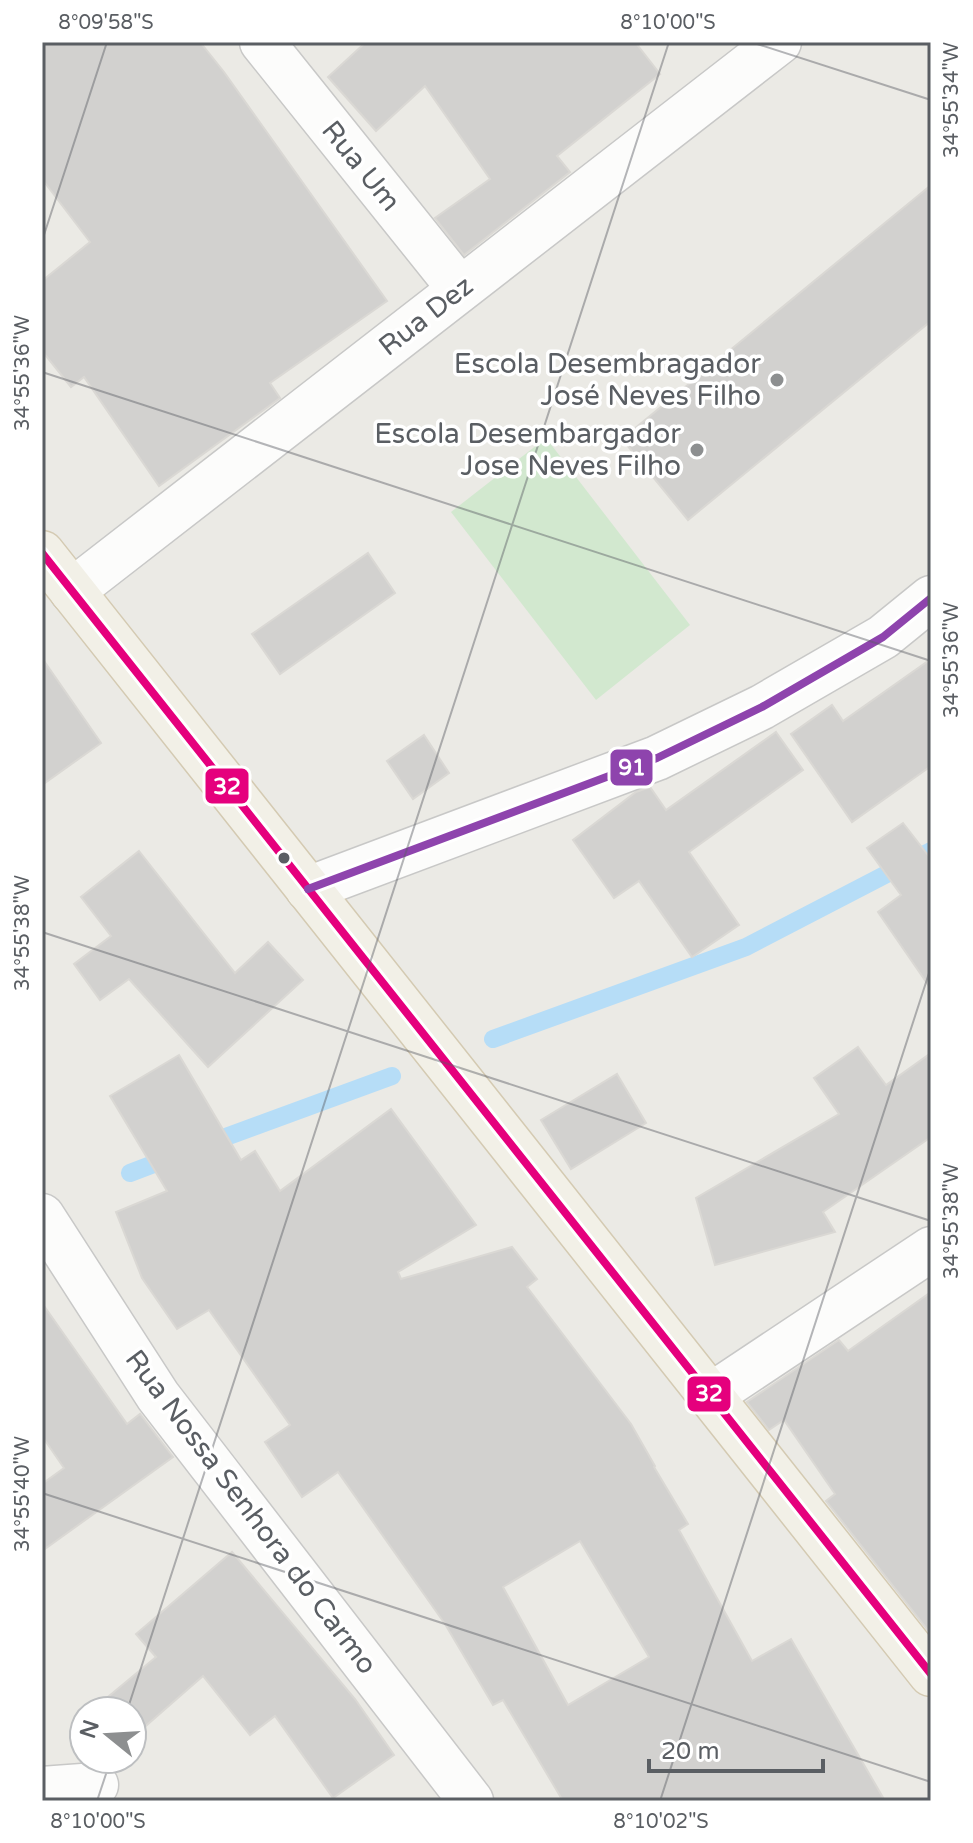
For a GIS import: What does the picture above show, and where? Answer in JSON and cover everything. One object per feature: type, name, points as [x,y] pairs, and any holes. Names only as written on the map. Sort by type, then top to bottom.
[{"type":"main road","points":[[42,553],[931,1674]]},
{"type":"street","name":"Rua Um","points":[[262,42],[460,289]]},
{"type":"street","name":"Rua Dez","points":[[72,591],[779,42]]},
{"type":"street","points":[[308,889],[657,758],[776,699],[883,637],[931,598]]},
{"type":"street","name":"Rua Nossa Senhora do Carmo","points":[[42,1216],[158,1396],[471,1801]]},
{"type":"street","points":[[710,1396],[931,1249]]},
{"type":"street","points":[[42,1789],[96,1785]]},
{"type":"green space","points":[[546,438],[690,625],[596,700],[451,512]]},
{"type":"building","points":[[42,42],[200,42],[387,301],[270,383],[280,398],[159,486],[84,377],[71,387],[42,351],[42,281],[90,242],[42,179]]},
{"type":"building","points":[[366,42],[635,42],[660,74],[557,156],[570,172],[464,255],[435,218],[490,179],[425,86],[376,131],[328,77]]},
{"type":"building","name":"Escola Desembragador José Neves Filho","points":[[931,185],[931,321],[688,520],[622,439]]},
{"type":"building","points":[[368,553],[395,593],[280,674],[252,634]]},
{"type":"building","points":[[42,658],[101,743],[42,785]]},
{"type":"building","points":[[931,659],[931,766],[852,822],[791,734],[832,705],[843,721]]},
{"type":"building","points":[[776,732],[803,770],[689,852],[739,925],[692,957],[639,881],[614,898],[573,840],[636,792],[650,787],[666,810]]},
{"type":"building","points":[[424,735],[449,773],[413,799],[387,761]]},
{"type":"building","points":[[903,823],[931,859],[931,989],[878,912],[901,895],[867,848]]},
{"type":"building","points":[[139,851],[235,973],[268,942],[303,980],[208,1067],[129,979],[100,1000],[74,964],[111,936],[81,897]]},
{"type":"building","points":[[858,1047],[886,1085],[931,1053],[931,1137],[823,1212],[835,1232],[715,1265],[696,1198],[839,1114],[814,1078]]},
{"type":"building","points":[[179,1055],[241,1160],[255,1151],[280,1191],[391,1109],[476,1225],[398,1272],[401,1279],[512,1247],[537,1279],[527,1287],[631,1424],[688,1524],[679,1530],[752,1661],[791,1639],[885,1801],[563,1801],[503,1700],[493,1705],[445,1624],[338,1472],[302,1497],[265,1442],[290,1425],[209,1310],[177,1329],[142,1278],[116,1212],[167,1191],[110,1096]],"holes":[[[580,1541],[649,1657],[568,1705],[503,1587]]]},
{"type":"building","points":[[617,1074],[646,1123],[571,1169],[541,1120]]},
{"type":"building","points":[[931,1292],[931,1634],[826,1501],[835,1494],[784,1420],[769,1430],[747,1402],[839,1340],[848,1351]]},
{"type":"building","points":[[42,1303],[127,1424],[140,1414],[173,1457],[42,1551],[42,1484],[64,1468],[42,1436]]},
{"type":"building","points":[[232,1552],[355,1699],[394,1755],[333,1798],[275,1716],[250,1735],[203,1676],[148,1724],[148,1695],[110,1695],[156,1657],[136,1634]]},
{"type":"waterway","points":[[493,1039],[746,947],[931,851]]},
{"type":"waterway","points":[[204,1145],[392,1076]]},
{"type":"waterway","points":[[130,1173],[172,1157]]},
{"type":"transit line","name":"32","points":[[42,553],[931,1674]]},
{"type":"transit line","name":"91","points":[[308,889],[657,758],[762,707],[883,637],[931,598]]},
{"type":"place","name":"Escola Desembragador José Neves Filho","points":[[777,380]]},
{"type":"place","name":"Escola Desembargador Jose Neves Filho","points":[[697,450]]}]
